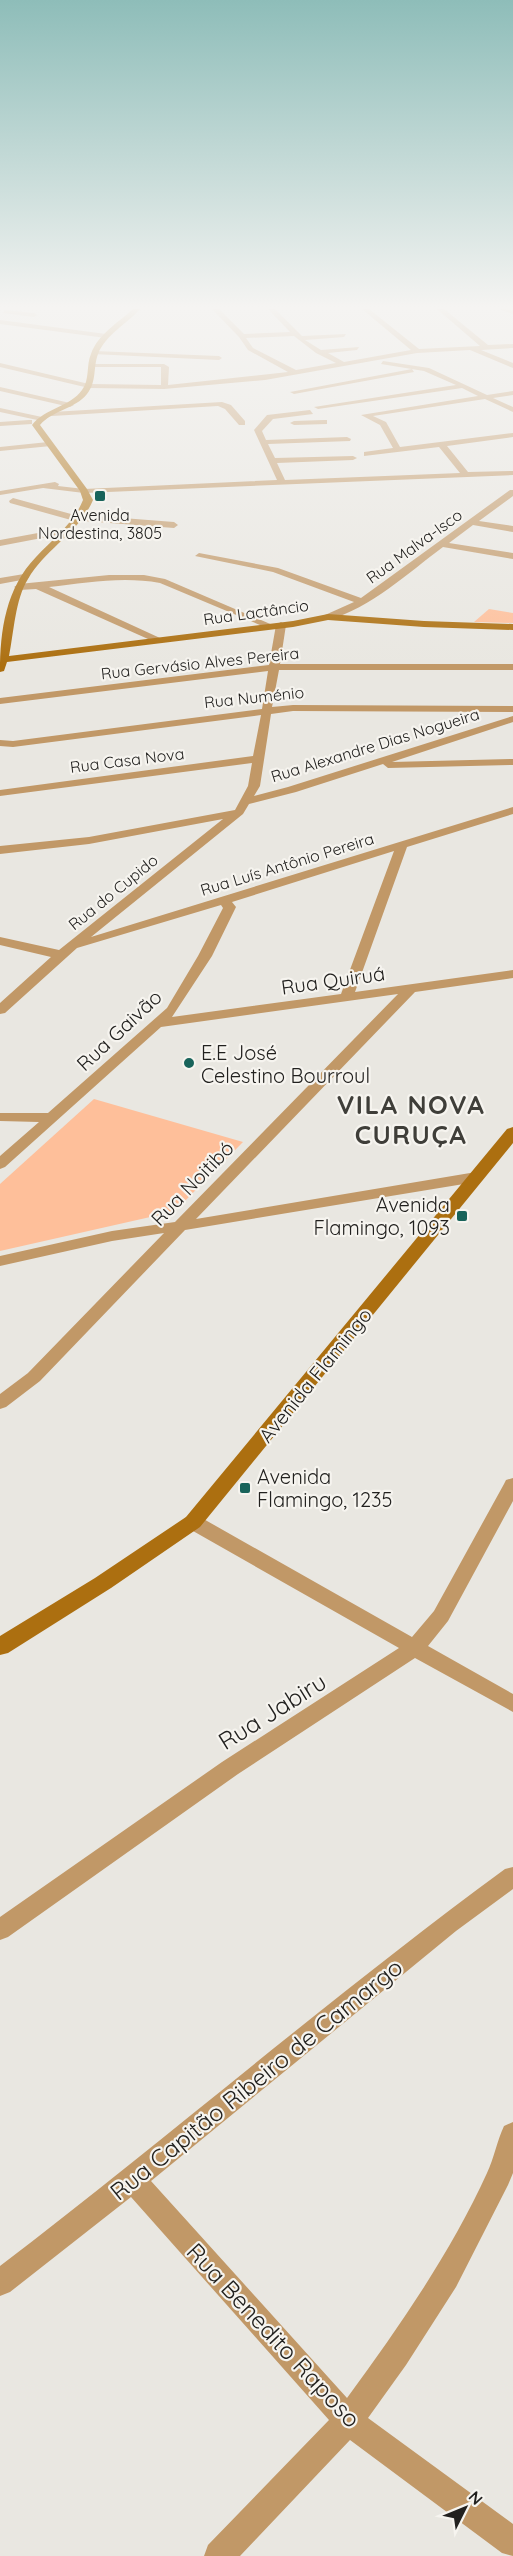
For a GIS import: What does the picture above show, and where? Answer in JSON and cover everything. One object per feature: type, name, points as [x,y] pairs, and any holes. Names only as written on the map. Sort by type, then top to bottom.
[{"type":"main road","points":[[1,663],[22,582],[65,531],[81,518],[88,500],[84,491],[38,428]]},
{"type":"main road","name":"Rua Lactâncio","points":[[1,663],[328,617],[424,624],[513,627]]},
{"type":"main road","name":"Avenida Flamingo","points":[[0,1647],[103,1583],[193,1522],[322,1368],[513,1132]]},
{"type":"street","points":[[260,428],[258,430],[262,442],[282,482]]},
{"type":"street","points":[[385,428],[398,450]]},
{"type":"street","points":[[367,454],[513,435]]},
{"type":"street","points":[[492,438],[513,447]]},
{"type":"street","points":[[262,442],[347,439]]},
{"type":"street","points":[[0,449],[48,444]]},
{"type":"street","points":[[441,444],[466,475]]},
{"type":"street","points":[[272,461],[353,458]]},
{"type":"street","points":[[46,487],[84,491],[513,473]]},
{"type":"street","points":[[0,495],[59,483]]},
{"type":"street","name":"Rua Malva-Isco","points":[[328,617],[362,602],[513,492]]},
{"type":"street","points":[[0,495],[10,503],[81,518],[174,525]]},
{"type":"street","points":[[471,522],[513,529]]},
{"type":"street","points":[[0,543],[65,531]]},
{"type":"street","points":[[442,544],[513,556]]},
{"type":"street","points":[[199,556],[275,570],[362,602]]},
{"type":"street","points":[[38,586],[117,576],[149,577],[276,626],[274,667],[254,786],[243,806]]},
{"type":"street","points":[[0,581],[22,582],[38,586],[157,640]]},
{"type":"street","name":"Rua Gervásio Alves Pereira","points":[[0,701],[274,667],[513,667]]},
{"type":"street","name":"Rua Numénio","points":[[0,743],[13,744],[293,708],[513,709]]},
{"type":"street","name":"Rua Alexandre Dias Nogueira","points":[[0,850],[58,844],[169,826],[243,806],[513,719]]},
{"type":"street","name":"Rua Casa Nova","points":[[0,793],[258,759]]},
{"type":"street","points":[[370,765],[513,762]]},
{"type":"street","name":"Rua do Cupido","points":[[0,1010],[66,951],[243,806]]},
{"type":"street","name":"Rua Luís Antônio Pereira","points":[[0,941],[66,951],[513,810]]},
{"type":"street","points":[[346,998],[402,845]]},
{"type":"street","name":"Rua Gaivão","points":[[0,1164],[172,1010],[205,956],[230,907],[224,901]]},
{"type":"street","name":"Rua Quiruá","points":[[159,1023],[513,974]]},
{"type":"street","name":"Rua Noitibó","points":[[0,1403],[34,1377],[410,989]]},
{"type":"street","points":[[0,1118],[24,1116],[51,1118]]},
{"type":"street","points":[[0,1261],[111,1236],[476,1177]]},
{"type":"street","name":"Rua Jabiru","points":[[0,1930],[230,1768],[385,1669],[415,1647],[441,1616],[513,1484]]},
{"type":"street","points":[[193,1522],[513,1704]]},
{"type":"street","name":"Rua Capitão Ribeiro de Camargo","points":[[0,2283],[133,2180],[448,1924],[513,1876]]},
{"type":"street","points":[[219,2556],[348,2421],[396,2355],[446,2278],[499,2176],[513,2134]]},
{"type":"street","name":"Rua Benedito Raposo","points":[[133,2180],[348,2421],[513,2542]]},
{"type":"shaded area","points":[[489,609],[513,613],[513,623],[474,622]]},
{"type":"shaded area","points":[[94,1099],[243,1142],[178,1208],[168,1213],[0,1251],[0,1184]]},
{"type":"place","name":"Avenida Nordestina, 3805","points":[[100,496]]},
{"type":"place","name":"E.E José Celestino Bourroul","points":[[189,1063]]},
{"type":"place","name":"Avenida Flamingo, 1093","points":[[462,1216]]},
{"type":"place","name":"Avenida Flamingo, 1235","points":[[245,1488]]},
{"type":"district","name":"VILA NOVA CURUÇA","points":[[411,1119]]}]
